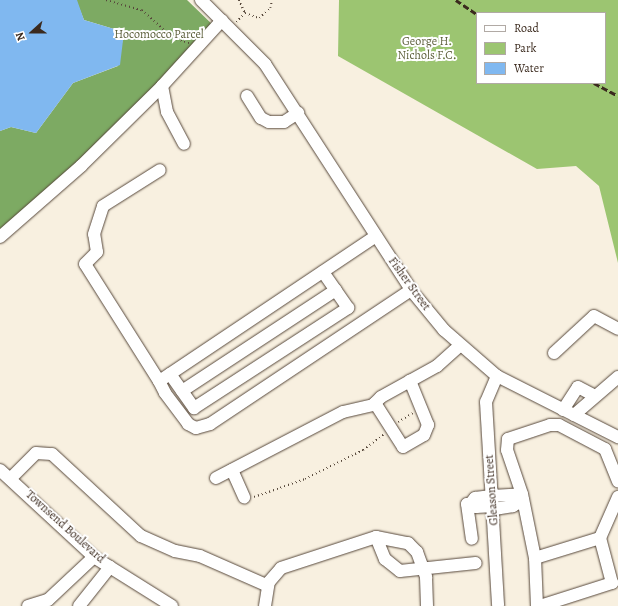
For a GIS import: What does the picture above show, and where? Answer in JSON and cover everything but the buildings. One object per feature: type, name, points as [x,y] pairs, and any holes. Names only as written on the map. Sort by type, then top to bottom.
[{"type":"street","name":"Fisher Street","points":[[202,0],[265,64],[411,290],[460,346],[497,376],[618,437]]},
{"type":"street","points":[[0,237],[81,166],[162,86],[222,20]]},
{"type":"street","points":[[162,86],[167,112],[184,144]]},
{"type":"street","points":[[247,96],[257,114],[269,122],[284,122],[298,113]]},
{"type":"street","points":[[160,170],[103,206],[94,234],[97,252],[85,264],[188,424],[196,428],[210,424],[411,290]]},
{"type":"street","points":[[160,381],[376,236]]},
{"type":"street","points":[[170,374],[194,408],[341,313],[348,308],[323,272]]},
{"type":"street","points":[[182,391],[336,290]]},
{"type":"street","points":[[554,353],[594,316],[618,329]]},
{"type":"street","points":[[216,478],[343,412],[375,402],[437,366],[460,346]]},
{"type":"street","name":"Gleason Street","points":[[497,376],[486,402],[498,606]]},
{"type":"street","points":[[569,413],[596,396],[618,377]]},
{"type":"street","points":[[375,402],[390,429],[403,447],[424,435],[428,425],[410,381]]},
{"type":"street","points":[[569,413],[578,387],[596,396]]},
{"type":"street","points":[[537,606],[535,558],[523,500],[507,450],[508,439],[550,425],[590,439],[604,449],[618,482]]},
{"type":"street","points":[[11,478],[36,453],[52,454],[141,536],[175,551],[200,556],[268,586]]},
{"type":"street","name":"Townsend Boulevard","points":[[0,470],[11,478],[94,557],[172,606]]},
{"type":"street","points":[[232,470],[244,497]]},
{"type":"street","points":[[540,606],[610,586],[612,579],[600,538],[618,497]]},
{"type":"street","points":[[472,539],[467,504],[476,507],[493,503],[513,506],[523,500]]},
{"type":"street","points":[[376,537],[391,567],[400,571],[423,567],[476,563]]},
{"type":"street","points":[[265,606],[268,586],[281,568],[376,537],[408,543],[423,567],[427,606]]},
{"type":"street","points":[[535,558],[600,538]]},
{"type":"street","points":[[28,606],[50,603],[94,557]]},
{"type":"street","points":[[79,606],[110,567]]},
{"type":"path","points":[[106,0],[142,10],[173,38],[186,41],[195,49]]},
{"type":"path","points":[[239,0],[245,13],[259,18],[270,8],[272,0]]},
{"type":"path","points":[[244,497],[254,497],[305,479],[363,450],[403,417],[416,411]]},
{"type":"green space","name":"Hocomocco Parcel","points":[[76,0],[187,0],[215,27],[162,86],[0,236],[0,131],[11,127],[36,133],[73,83],[118,66],[124,32],[84,20]]},
{"type":"green space","name":"George H. Nichols F.C.","points":[[339,0],[618,0],[618,263],[599,186],[576,166],[537,169],[338,56]]},
{"type":"water","points":[[0,0],[77,0],[84,20],[124,32],[120,65],[73,83],[36,133],[11,127],[0,131]]},
{"type":"railway","points":[[456,0],[476,13]]},
{"type":"railway","points":[[596,84],[618,96]]}]
